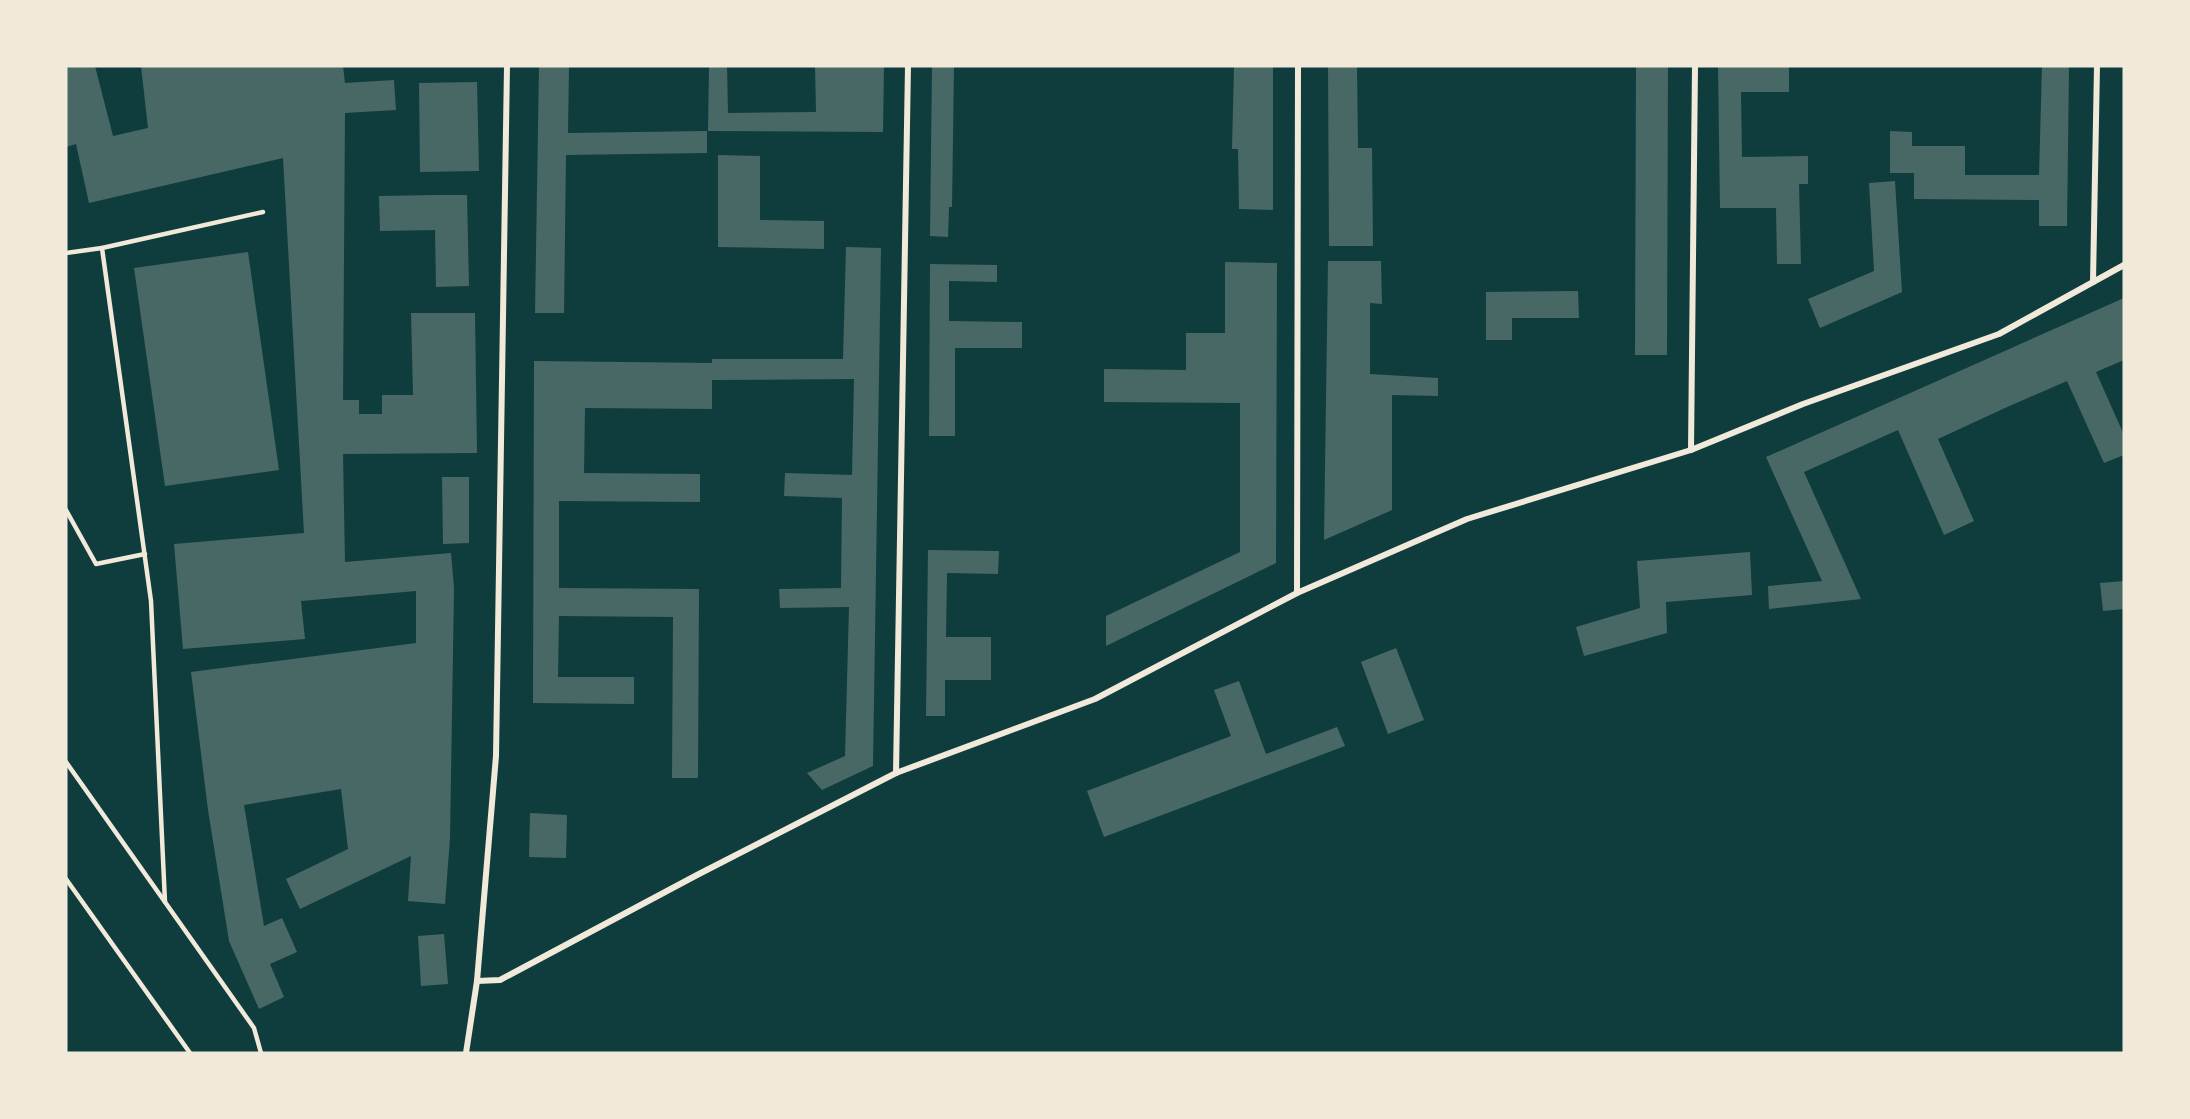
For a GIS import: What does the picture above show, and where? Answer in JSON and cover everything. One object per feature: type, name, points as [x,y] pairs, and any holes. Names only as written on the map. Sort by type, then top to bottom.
[{"type":"street","points":[[466,1053],[477,981],[495,756],[507,66]]},
{"type":"street","points":[[896,773],[908,66]]},
{"type":"street","points":[[1298,66],[1298,593]]},
{"type":"street","points":[[1691,450],[1695,66]]},
{"type":"street","points":[[2093,282],[2097,66]]},
{"type":"street","points":[[477,981],[500,980],[896,773],[1095,699],[1298,593],[1467,519],[1691,450],[1803,404],[1999,334],[2124,265]]},
{"type":"lane","points":[[66,253],[102,248],[262,212]]},
{"type":"lane","points":[[102,248],[151,601],[165,902]]},
{"type":"lane","points":[[66,510],[96,564],[145,554]]},
{"type":"lane","points":[[66,762],[254,1028],[261,1053]]},
{"type":"lane","points":[[66,879],[190,1053]]},
{"type":"building","points":[[66,66],[95,66],[113,136],[148,128],[141,66],[343,66],[345,83],[394,80],[396,110],[345,113],[343,400],[359,400],[359,414],[382,414],[382,395],[413,395],[411,313],[475,313],[477,453],[343,454],[345,562],[451,553],[454,588],[450,838],[445,904],[408,901],[411,856],[300,909],[286,879],[348,849],[341,789],[244,805],[264,926],[282,918],[297,952],[270,964],[284,997],[259,1009],[229,941],[208,810],[191,672],[416,643],[416,591],[301,601],[305,639],[183,649],[174,544],[304,533],[283,158],[89,203],[76,144],[66,147]]},
{"type":"building","points":[[539,66],[569,66],[568,133],[707,131],[707,153],[566,155],[564,313],[535,313]]},
{"type":"building","points":[[709,66],[727,66],[728,113],[816,112],[815,66],[884,66],[883,132],[708,131]]},
{"type":"building","points":[[932,66],[954,66],[952,207],[949,207],[948,237],[930,236]]},
{"type":"building","points":[[1234,66],[1273,66],[1273,210],[1239,209],[1238,149],[1232,149]]},
{"type":"building","points":[[1328,66],[1357,66],[1358,148],[1372,148],[1373,246],[1329,246]]},
{"type":"building","points":[[1636,66],[1668,66],[1667,355],[1635,355]]},
{"type":"building","points":[[1718,66],[1789,66],[1789,92],[1741,92],[1742,157],[1808,156],[1808,184],[1799,184],[1801,264],[1777,264],[1776,208],[1720,208]]},
{"type":"building","points":[[2042,66],[2069,66],[2067,226],[2039,226],[2039,200],[1914,199],[1914,173],[1890,173],[1890,131],[1912,132],[1912,146],[1965,146],[1965,175],[2039,175]]},
{"type":"building","points":[[477,82],[479,171],[420,172],[419,83]]},
{"type":"building","points":[[718,155],[760,156],[760,220],[824,221],[824,249],[718,247]]},
{"type":"building","points":[[1895,181],[1902,292],[1820,328],[1808,299],[1874,271],[1869,183]]},
{"type":"building","points":[[467,195],[469,286],[436,287],[435,230],[380,231],[379,196]]},
{"type":"building","points":[[846,247],[881,248],[873,766],[822,790],[807,773],[845,756],[849,607],[780,608],[779,589],[841,588],[842,498],[784,496],[785,473],[852,475],[854,379],[712,380],[712,409],[585,408],[584,473],[700,474],[700,502],[559,501],[559,588],[699,589],[698,778],[672,778],[673,617],[559,616],[558,677],[634,677],[634,704],[533,703],[534,361],[712,363],[712,359],[843,359]]},
{"type":"building","points":[[248,252],[279,470],[165,486],[134,268]]},
{"type":"building","points":[[1328,261],[1381,261],[1382,304],[1370,303],[1370,374],[1438,378],[1438,396],[1392,395],[1392,510],[1324,540]]},
{"type":"building","points":[[1225,262],[1277,263],[1276,563],[1106,646],[1106,616],[1240,552],[1240,403],[1104,402],[1104,369],[1186,370],[1186,333],[1225,333]]},
{"type":"building","points":[[930,264],[997,265],[997,282],[949,281],[949,321],[1022,322],[1022,348],[955,348],[955,436],[929,436]]},
{"type":"building","points":[[1578,291],[1579,318],[1512,318],[1512,340],[1486,340],[1486,292]]},
{"type":"building","points":[[2124,298],[2124,360],[2096,372],[2124,435],[2124,455],[2104,463],[2067,381],[2005,408],[1938,439],[1974,521],[1944,535],[1898,430],[1804,472],[1861,599],[1769,609],[1768,586],[1822,581],[1766,457]]},
{"type":"building","points":[[442,477],[469,477],[469,543],[443,544]]},
{"type":"building","points":[[928,550],[999,551],[998,574],[947,573],[946,637],[991,637],[991,680],[945,680],[945,716],[926,716]]},
{"type":"building","points":[[1750,552],[1752,595],[1666,602],[1667,633],[1584,656],[1576,627],[1640,608],[1637,561]]},
{"type":"building","points":[[2124,581],[2124,609],[2103,611],[2100,583]]},
{"type":"building","points":[[1396,648],[1424,720],[1388,734],[1361,662]]},
{"type":"building","points":[[1239,681],[1266,754],[1337,727],[1345,746],[1104,837],[1087,791],[1231,736],[1214,690]]},
{"type":"building","points":[[530,813],[567,815],[566,858],[529,857]]},
{"type":"building","points":[[444,934],[448,984],[421,986],[418,936]]}]
